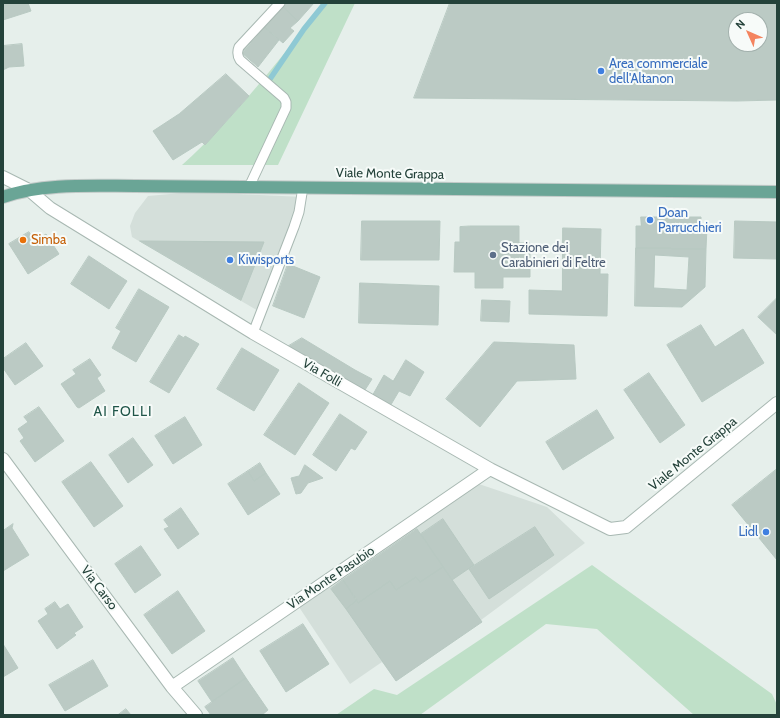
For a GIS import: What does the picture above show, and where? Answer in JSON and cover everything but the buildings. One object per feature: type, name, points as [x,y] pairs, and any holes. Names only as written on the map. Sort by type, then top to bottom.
[{"type":"main road","name":"Viale Monte Grappa","points":[[3,197],[29,190],[84,186],[777,192]]},
{"type":"street","name":"Via Folli","points":[[3,178],[29,190],[50,208],[253,333],[490,469],[610,530],[626,527]]},
{"type":"street","name":"Viale Monte Grappa","points":[[626,527],[777,403]]},
{"type":"street","name":"Via Carso","points":[[3,459],[172,687],[196,715]]},
{"type":"street","name":"Via Monte Pasubio","points":[[172,687],[490,469]]},
{"type":"lane","points":[[249,187],[286,108],[286,102],[284,98],[240,60],[237,52],[239,47],[280,3]]},
{"type":"lane","points":[[253,333],[294,227],[299,212],[303,187]]},
{"type":"shaded area","points":[[192,192],[304,197],[260,312],[132,237],[130,226],[135,213],[148,196]]},
{"type":"shaded area","points":[[473,482],[547,507],[585,543],[481,620],[482,622],[396,681],[382,662],[350,684],[297,604]]},
{"type":"green space","points":[[325,3],[355,3],[278,165],[182,165],[202,147],[239,107]]},
{"type":"green space","points":[[592,565],[772,694],[777,705],[777,715],[694,715],[597,629],[546,624],[420,715],[336,715],[374,689],[397,695]]},
{"type":"waterway","points":[[270,79],[304,29],[325,3]]},
{"type":"place","name":"Area commerciale dell'Altanon","points":[[601,71]]},
{"type":"place","name":"Doan Parrucchieri","points":[[650,220]]},
{"type":"place","name":"Simba","points":[[23,240]]},
{"type":"place","name":"Stazione dei Carabinieri di Feltre","points":[[493,255]]},
{"type":"place","name":"Kiwisports","points":[[230,260]]},
{"type":"place","name":"Lidl","points":[[766,532]]},
{"type":"district","name":"AI FOLLI","points":[[123,412]]}]
